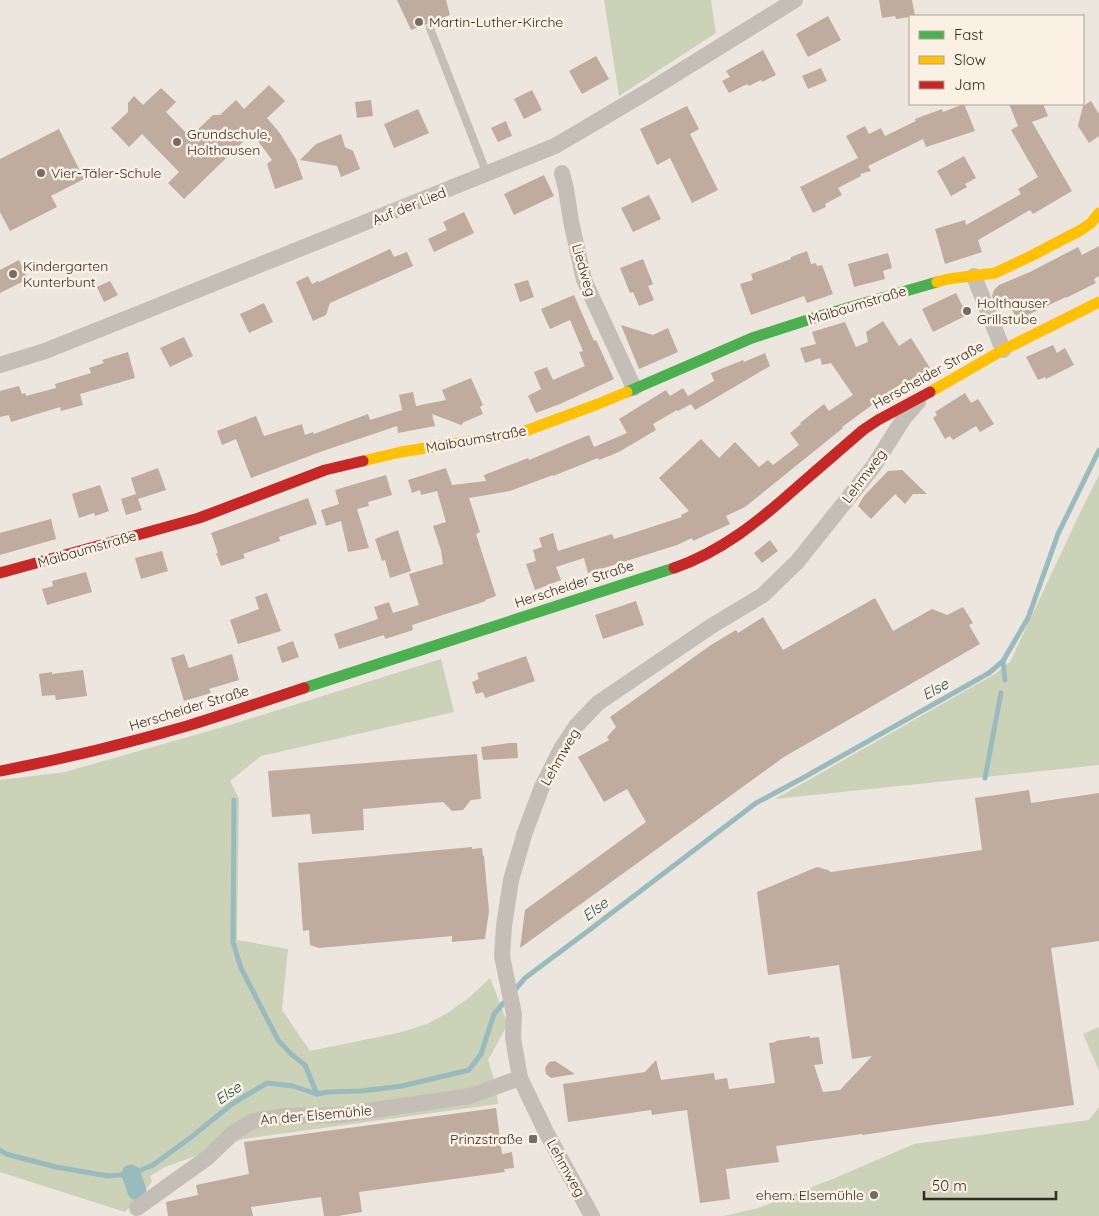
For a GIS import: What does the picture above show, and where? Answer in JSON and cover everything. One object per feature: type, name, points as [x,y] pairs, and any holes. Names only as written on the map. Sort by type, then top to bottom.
[{"type":"main road","name":"Maibaumstraße","points":[[0,573],[198,518],[325,470],[401,452],[520,433],[574,413],[752,338],[905,290],[948,279],[995,273],[1081,230],[1091,223],[1099,213]]},
{"type":"main road","name":"Herscheider Straße","points":[[0,771],[107,748],[187,726],[682,565],[713,552],[742,533],[771,510],[863,430],[878,420],[1003,350],[1099,302]]},
{"type":"street","name":"Auf der Lied","points":[[0,365],[45,351],[554,146],[650,90],[795,0]]},
{"type":"street","name":"Liedweg","points":[[562,174],[584,280],[634,388]]},
{"type":"street","points":[[974,276],[1003,350]]},
{"type":"street","name":"Lehmweg","points":[[592,1216],[546,1132],[520,1078],[512,1038],[514,1014],[502,956],[504,926],[511,880],[525,832],[542,787],[561,749],[576,726],[598,703],[763,595],[797,562],[873,467],[904,418],[922,396]]},
{"type":"street","name":"An der Elsemühle","points":[[137,1208],[207,1158],[233,1133],[253,1121],[285,1116],[340,1115],[470,1096],[520,1078]]},
{"type":"lane","points":[[430,28],[486,174]]},
{"type":"green space","points":[[604,0],[711,0],[716,33],[619,96]]},
{"type":"green space","points":[[1099,475],[1099,765],[775,799],[995,674],[1010,662]]},
{"type":"green space","points":[[441,659],[454,712],[261,756],[230,781],[239,798],[237,940],[288,949],[282,1010],[310,1051],[402,1032],[427,1024],[449,1012],[470,997],[490,978],[508,1024],[488,1060],[495,1082],[498,1104],[243,1139],[165,1167],[150,1176],[152,1182],[125,1212],[0,1172],[0,780],[65,772],[230,725]]},
{"type":"green space","points":[[1099,1027],[1099,1071],[1083,1034]]},
{"type":"green space","points":[[1099,1107],[1099,1216],[724,1216],[758,1208],[914,1144],[1089,1120]]},
{"type":"building","name":"Martin-Luther-Kirche","points":[[397,0],[446,0],[450,15],[411,30]]},
{"type":"building","points":[[879,0],[912,0],[915,15],[896,19],[895,16],[882,18]]},
{"type":"building","points":[[828,16],[841,40],[808,57],[796,34]]},
{"type":"building","points":[[763,50],[776,75],[762,82],[761,80],[749,86],[747,84],[729,93],[722,81],[730,77],[726,71]]},
{"type":"building","points":[[596,56],[609,79],[582,94],[569,71]]},
{"type":"building","points":[[821,68],[827,81],[808,89],[802,76]]},
{"type":"building","name":"Grundschule, Holthausen","points":[[269,85],[285,101],[267,118],[279,132],[296,159],[303,179],[275,189],[267,164],[272,160],[252,133],[184,199],[168,183],[179,172],[142,134],[129,147],[111,128],[128,112],[128,103],[134,96],[143,105],[161,88],[176,102],[166,112],[190,137],[213,115],[220,115],[236,100],[244,109]]},
{"type":"building","points":[[532,90],[542,110],[524,119],[514,99]]},
{"type":"building","points":[[371,100],[373,116],[357,118],[355,102]]},
{"type":"building","points":[[1091,101],[1099,114],[1099,136],[1089,143],[1078,126],[1083,106]]},
{"type":"building","points":[[964,105],[975,131],[926,147],[923,139],[868,166],[871,171],[860,174],[861,176],[838,188],[842,195],[825,204],[826,207],[813,213],[800,187],[858,158],[846,136],[865,126],[869,134],[881,128],[885,136],[916,121],[915,119],[942,109],[943,112]]},
{"type":"building","points":[[1009,105],[1043,105],[1048,116],[1032,122],[1072,191],[1033,214],[1030,210],[978,240],[982,252],[945,264],[935,229],[965,220],[966,225],[1021,194],[1018,189],[1038,177],[1011,130],[1018,126]]},
{"type":"building","points":[[687,106],[699,129],[690,134],[718,190],[692,203],[670,158],[657,165],[640,129]]},
{"type":"building","points":[[418,109],[429,133],[394,148],[384,124]]},
{"type":"building","points":[[506,121],[512,136],[498,142],[491,128]]},
{"type":"building","name":"Vier-Täler-Schule","points":[[59,129],[84,179],[51,196],[57,207],[10,231],[0,212],[0,159]]},
{"type":"building","points":[[341,134],[345,147],[353,151],[360,169],[341,177],[337,166],[300,160],[316,144]]},
{"type":"building","points":[[964,156],[976,178],[965,184],[967,187],[951,196],[937,171]]},
{"type":"building","points":[[544,175],[554,196],[514,215],[504,194]]},
{"type":"building","points":[[649,195],[661,219],[633,232],[621,208]]},
{"type":"building","points":[[464,212],[474,233],[434,252],[428,239],[447,230],[443,222]]},
{"type":"building","points":[[1099,246],[1099,276],[1094,279],[1096,283],[1017,320],[1009,303],[998,309],[992,296],[994,290],[999,285],[1030,272],[1078,247],[1082,255]]},
{"type":"building","points":[[390,249],[394,257],[407,252],[413,266],[330,303],[326,315],[313,321],[296,282],[308,276],[312,284],[319,282]]},
{"type":"building","points":[[807,251],[811,264],[822,265],[833,294],[807,303],[804,296],[751,315],[740,284],[753,280],[751,274]]},
{"type":"building","points":[[888,253],[892,268],[883,271],[885,279],[854,287],[848,264]]},
{"type":"building","points":[[643,259],[653,284],[648,286],[654,300],[639,306],[633,292],[630,293],[620,268]]},
{"type":"building","name":"Kindergarten Kunterbunt","points":[[19,260],[28,279],[0,293],[0,270]]},
{"type":"building","points":[[528,280],[534,297],[520,302],[514,284]]},
{"type":"building","points":[[110,281],[118,295],[104,302],[97,287]]},
{"type":"building","points":[[956,293],[967,315],[933,332],[922,309]]},
{"type":"building","points":[[574,295],[594,341],[596,340],[614,379],[536,413],[528,396],[541,389],[534,372],[547,367],[553,380],[585,366],[579,352],[583,351],[570,320],[550,329],[541,309]]},
{"type":"building","points":[[264,303],[273,322],[249,333],[240,314]]},
{"type":"building","points":[[883,321],[899,346],[911,338],[930,368],[903,385],[902,383],[842,427],[745,507],[726,516],[730,524],[693,541],[692,538],[677,545],[588,573],[584,558],[556,567],[561,580],[535,590],[526,564],[536,561],[533,550],[542,547],[539,538],[553,533],[558,551],[612,534],[614,539],[682,517],[681,515],[689,511],[659,478],[701,439],[719,458],[735,442],[759,467],[768,460],[773,465],[799,445],[790,433],[800,423],[824,404],[829,411],[853,395],[831,363],[822,365],[820,358],[805,363],[800,348],[816,344],[812,332],[845,322],[856,347],[868,342],[866,332]]},
{"type":"building","points":[[621,325],[653,335],[668,328],[678,352],[639,369]]},
{"type":"building","points":[[184,337],[193,356],[170,367],[160,348]]},
{"type":"building","points":[[1053,345],[1057,353],[1065,348],[1074,365],[1046,379],[1045,377],[1038,380],[1026,357]]},
{"type":"building","points":[[128,352],[135,378],[80,394],[83,405],[61,411],[60,407],[11,422],[9,415],[0,417],[0,391],[19,386],[22,394],[25,393],[26,396],[56,388],[55,384],[91,373],[89,368],[104,363],[102,360]]},
{"type":"building","points":[[765,353],[770,366],[695,410],[691,404],[677,410],[653,424],[656,430],[619,452],[510,491],[469,498],[480,532],[476,534],[496,596],[412,625],[413,630],[385,639],[384,635],[339,649],[334,634],[378,619],[374,607],[389,602],[393,613],[419,605],[409,574],[443,564],[441,550],[433,526],[446,522],[437,491],[421,495],[420,490],[412,493],[408,480],[446,468],[452,485],[486,481],[484,475],[528,458],[529,460],[589,435],[594,447],[627,433],[619,419],[666,390],[670,396],[683,388],[688,396],[714,381],[711,373]]},
{"type":"building","points":[[471,378],[483,405],[480,407],[483,414],[461,425],[432,414],[435,426],[398,433],[397,426],[251,478],[236,439],[222,445],[217,431],[256,416],[264,436],[302,424],[305,435],[313,432],[314,434],[368,414],[370,420],[402,410],[399,395],[413,392],[416,406],[446,400],[442,390]]},
{"type":"building","points":[[965,393],[971,403],[978,399],[994,424],[980,432],[976,426],[953,440],[950,436],[945,439],[933,418],[937,415],[935,412]]},
{"type":"building","points":[[158,468],[166,490],[138,499],[142,510],[126,515],[121,499],[136,494],[131,478]]},
{"type":"building","points":[[902,470],[927,494],[913,494],[905,504],[895,494],[871,519],[858,506],[864,496],[888,471]]},
{"type":"building","points":[[386,475],[392,495],[368,502],[369,506],[357,509],[369,548],[348,552],[341,521],[326,526],[321,510],[339,504],[335,490]]},
{"type":"building","points":[[100,485],[109,511],[95,516],[94,513],[79,518],[72,494]]},
{"type":"building","points":[[308,498],[317,524],[279,537],[280,541],[243,554],[245,558],[221,566],[211,533]]},
{"type":"building","points":[[51,519],[56,539],[0,555],[0,533]]},
{"type":"building","points":[[398,530],[411,571],[390,578],[385,560],[382,561],[375,539]]},
{"type":"building","points":[[770,540],[778,551],[762,563],[754,553]]},
{"type":"building","points":[[162,551],[168,571],[141,579],[135,558]]},
{"type":"building","points":[[86,572],[92,592],[47,605],[42,589],[53,586],[52,581]]},
{"type":"building","points":[[267,593],[281,631],[238,644],[230,620],[259,609],[255,597]]},
{"type":"building","points":[[875,598],[893,631],[932,609],[947,615],[963,607],[973,623],[969,625],[980,644],[784,757],[520,948],[525,910],[646,822],[627,789],[604,802],[578,757],[609,740],[607,737],[616,727],[610,717],[711,645],[736,630],[738,633],[763,617],[783,650]]},
{"type":"building","points":[[636,601],[644,625],[603,639],[595,615]]},
{"type":"building","points":[[293,641],[299,657],[282,663],[277,647]]},
{"type":"building","points":[[184,654],[189,668],[232,654],[239,680],[209,689],[211,693],[184,701],[171,658]]},
{"type":"building","points":[[526,656],[535,681],[485,698],[483,692],[476,694],[472,682],[479,679],[477,673]]},
{"type":"building","points":[[83,670],[87,696],[56,700],[55,695],[42,696],[39,674]]},
{"type":"building","points":[[517,743],[518,758],[483,760],[481,747]]},
{"type":"building","points":[[477,754],[481,799],[471,800],[463,810],[452,811],[443,802],[363,809],[364,830],[312,834],[310,814],[272,817],[268,771]]},
{"type":"building","points":[[1029,790],[1031,803],[1099,793],[1099,941],[1051,948],[1074,1105],[776,1146],[779,1162],[726,1169],[730,1199],[700,1203],[687,1110],[652,1115],[651,1110],[568,1122],[563,1084],[645,1072],[656,1060],[661,1080],[714,1073],[715,1080],[727,1078],[729,1089],[775,1083],[769,1043],[810,1036],[810,1038],[819,1037],[823,1064],[814,1065],[823,1092],[840,1090],[872,1056],[852,1059],[839,965],[768,975],[757,892],[817,867],[831,872],[982,850],[975,798]]},
{"type":"building","points":[[472,847],[472,849],[482,848],[484,856],[489,911],[485,939],[452,942],[452,936],[319,948],[310,945],[309,930],[303,931],[298,863]]},
{"type":"building","points":[[555,1061],[575,1074],[551,1078],[546,1074],[545,1068],[549,1062]]},
{"type":"building","points":[[496,1108],[502,1154],[512,1152],[514,1168],[504,1169],[505,1172],[359,1192],[362,1212],[338,1216],[324,1216],[321,1197],[251,1207],[253,1216],[168,1216],[166,1202],[198,1195],[196,1185],[249,1174],[244,1142]]},
{"type":"waterway","name":"Else","points":[[513,992],[525,978],[756,803],[989,673],[1003,661],[1028,618],[1058,534],[1099,450]]},
{"type":"waterway","points":[[1003,661],[1005,680]]},
{"type":"waterway","points":[[985,778],[1001,693]]},
{"type":"waterway","points":[[234,800],[233,942],[241,968],[278,1040],[305,1065],[317,1094]]},
{"type":"waterway","name":"Else","points":[[0,1150],[6,1154],[56,1167],[108,1176],[131,1174],[153,1165],[232,1104],[267,1083],[293,1086],[317,1094],[402,1086],[469,1070],[481,1054],[494,1014],[507,999]]},
{"type":"waterway","points":[[131,1174],[137,1191]]},
{"type":"traffic: fast","points":[[627,392],[752,338],[937,282]]},
{"type":"traffic: fast","points":[[304,688],[674,568]]},
{"type":"traffic: slow","points":[[937,282],[995,273],[1081,230],[1091,223],[1099,213]]},
{"type":"traffic: slow","points":[[930,392],[1003,350],[1099,302]]},
{"type":"traffic: slow","points":[[363,461],[401,452],[520,433],[627,392]]},
{"type":"traffic: jam","points":[[674,568],[708,553],[739,534],[768,512],[863,430],[930,392]]},
{"type":"traffic: jam","points":[[0,573],[199,518],[325,470],[363,461]]},
{"type":"traffic: jam","points":[[0,771],[164,733],[304,688]]},
{"type":"place","name":"Martin-Luther-Kirche","points":[[419,22]]},
{"type":"place","name":"Grundschule, Holthausen","points":[[177,142]]},
{"type":"place","name":"Vier-Täler-Schule","points":[[41,173]]},
{"type":"place","name":"Kindergarten Kunterbunt","points":[[13,274]]},
{"type":"place","name":"Holthauser Grillstube","points":[[967,311]]},
{"type":"place","name":"Prinzstraße","points":[[533,1139]]},
{"type":"place","name":"ehem. Elsemühle","points":[[874,1195]]}]
